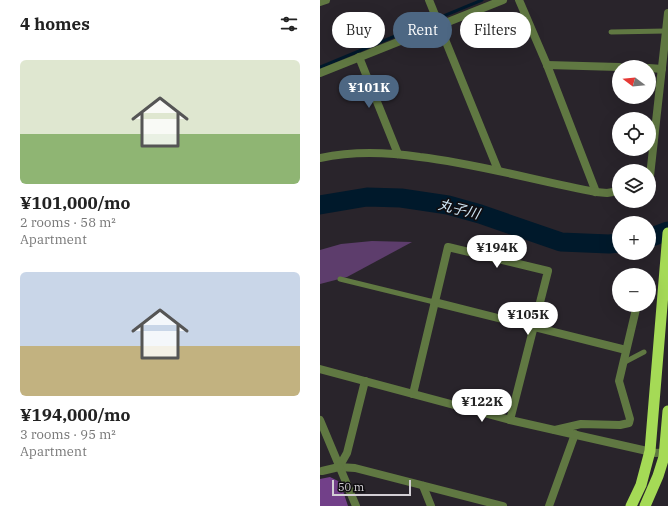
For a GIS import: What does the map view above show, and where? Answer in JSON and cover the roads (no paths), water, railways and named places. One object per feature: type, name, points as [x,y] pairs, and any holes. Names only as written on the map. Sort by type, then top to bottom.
[{"type":"highway","points":[[631,506],[640,485],[650,451],[668,233]]},
{"type":"highway","points":[[645,506],[658,476],[666,452],[668,411]]},
{"type":"street","points":[[320,2],[326,0]]},
{"type":"street","points":[[428,0],[434,12]]},
{"type":"street","points":[[452,20],[503,0]]},
{"type":"street","points":[[519,0],[547,65],[596,192]]},
{"type":"street","points":[[651,164],[668,14]]},
{"type":"street","points":[[320,73],[393,44]]},
{"type":"street","points":[[449,48],[498,170]]},
{"type":"street","points":[[359,57],[398,154]]},
{"type":"street","points":[[547,65],[612,67]]},
{"type":"street","points":[[656,68],[662,68]]},
{"type":"street","points":[[320,158],[354,153],[398,154],[449,160],[596,192],[612,192]]},
{"type":"street","points":[[413,394],[448,247],[548,271],[510,420]]},
{"type":"street","points":[[434,302],[626,350]]},
{"type":"street","points":[[555,430],[582,424],[620,425],[630,423],[619,381],[634,312]]},
{"type":"street","points":[[320,369],[510,420],[656,453],[666,452]]},
{"type":"street","points":[[339,467],[347,453],[366,381]]},
{"type":"street","points":[[320,420],[356,506]]},
{"type":"street","points":[[549,506],[575,434]]},
{"type":"street","points":[[322,471],[339,467],[355,468],[503,506]]},
{"type":"street","points":[[423,486],[431,506]]},
{"type":"lane","points":[[610,32],[666,31]]},
{"type":"lane","points":[[340,279],[434,302]]},
{"type":"lane","points":[[623,363],[644,352]]},
{"type":"waterway","points":[[320,67],[482,0]]},
{"type":"waterway","name":"丸子川","points":[[320,205],[367,197],[401,198],[448,205],[480,214],[561,242],[612,244]]},
{"type":"waterway","name":"丸子川","points":[[656,235],[668,231]]}]
